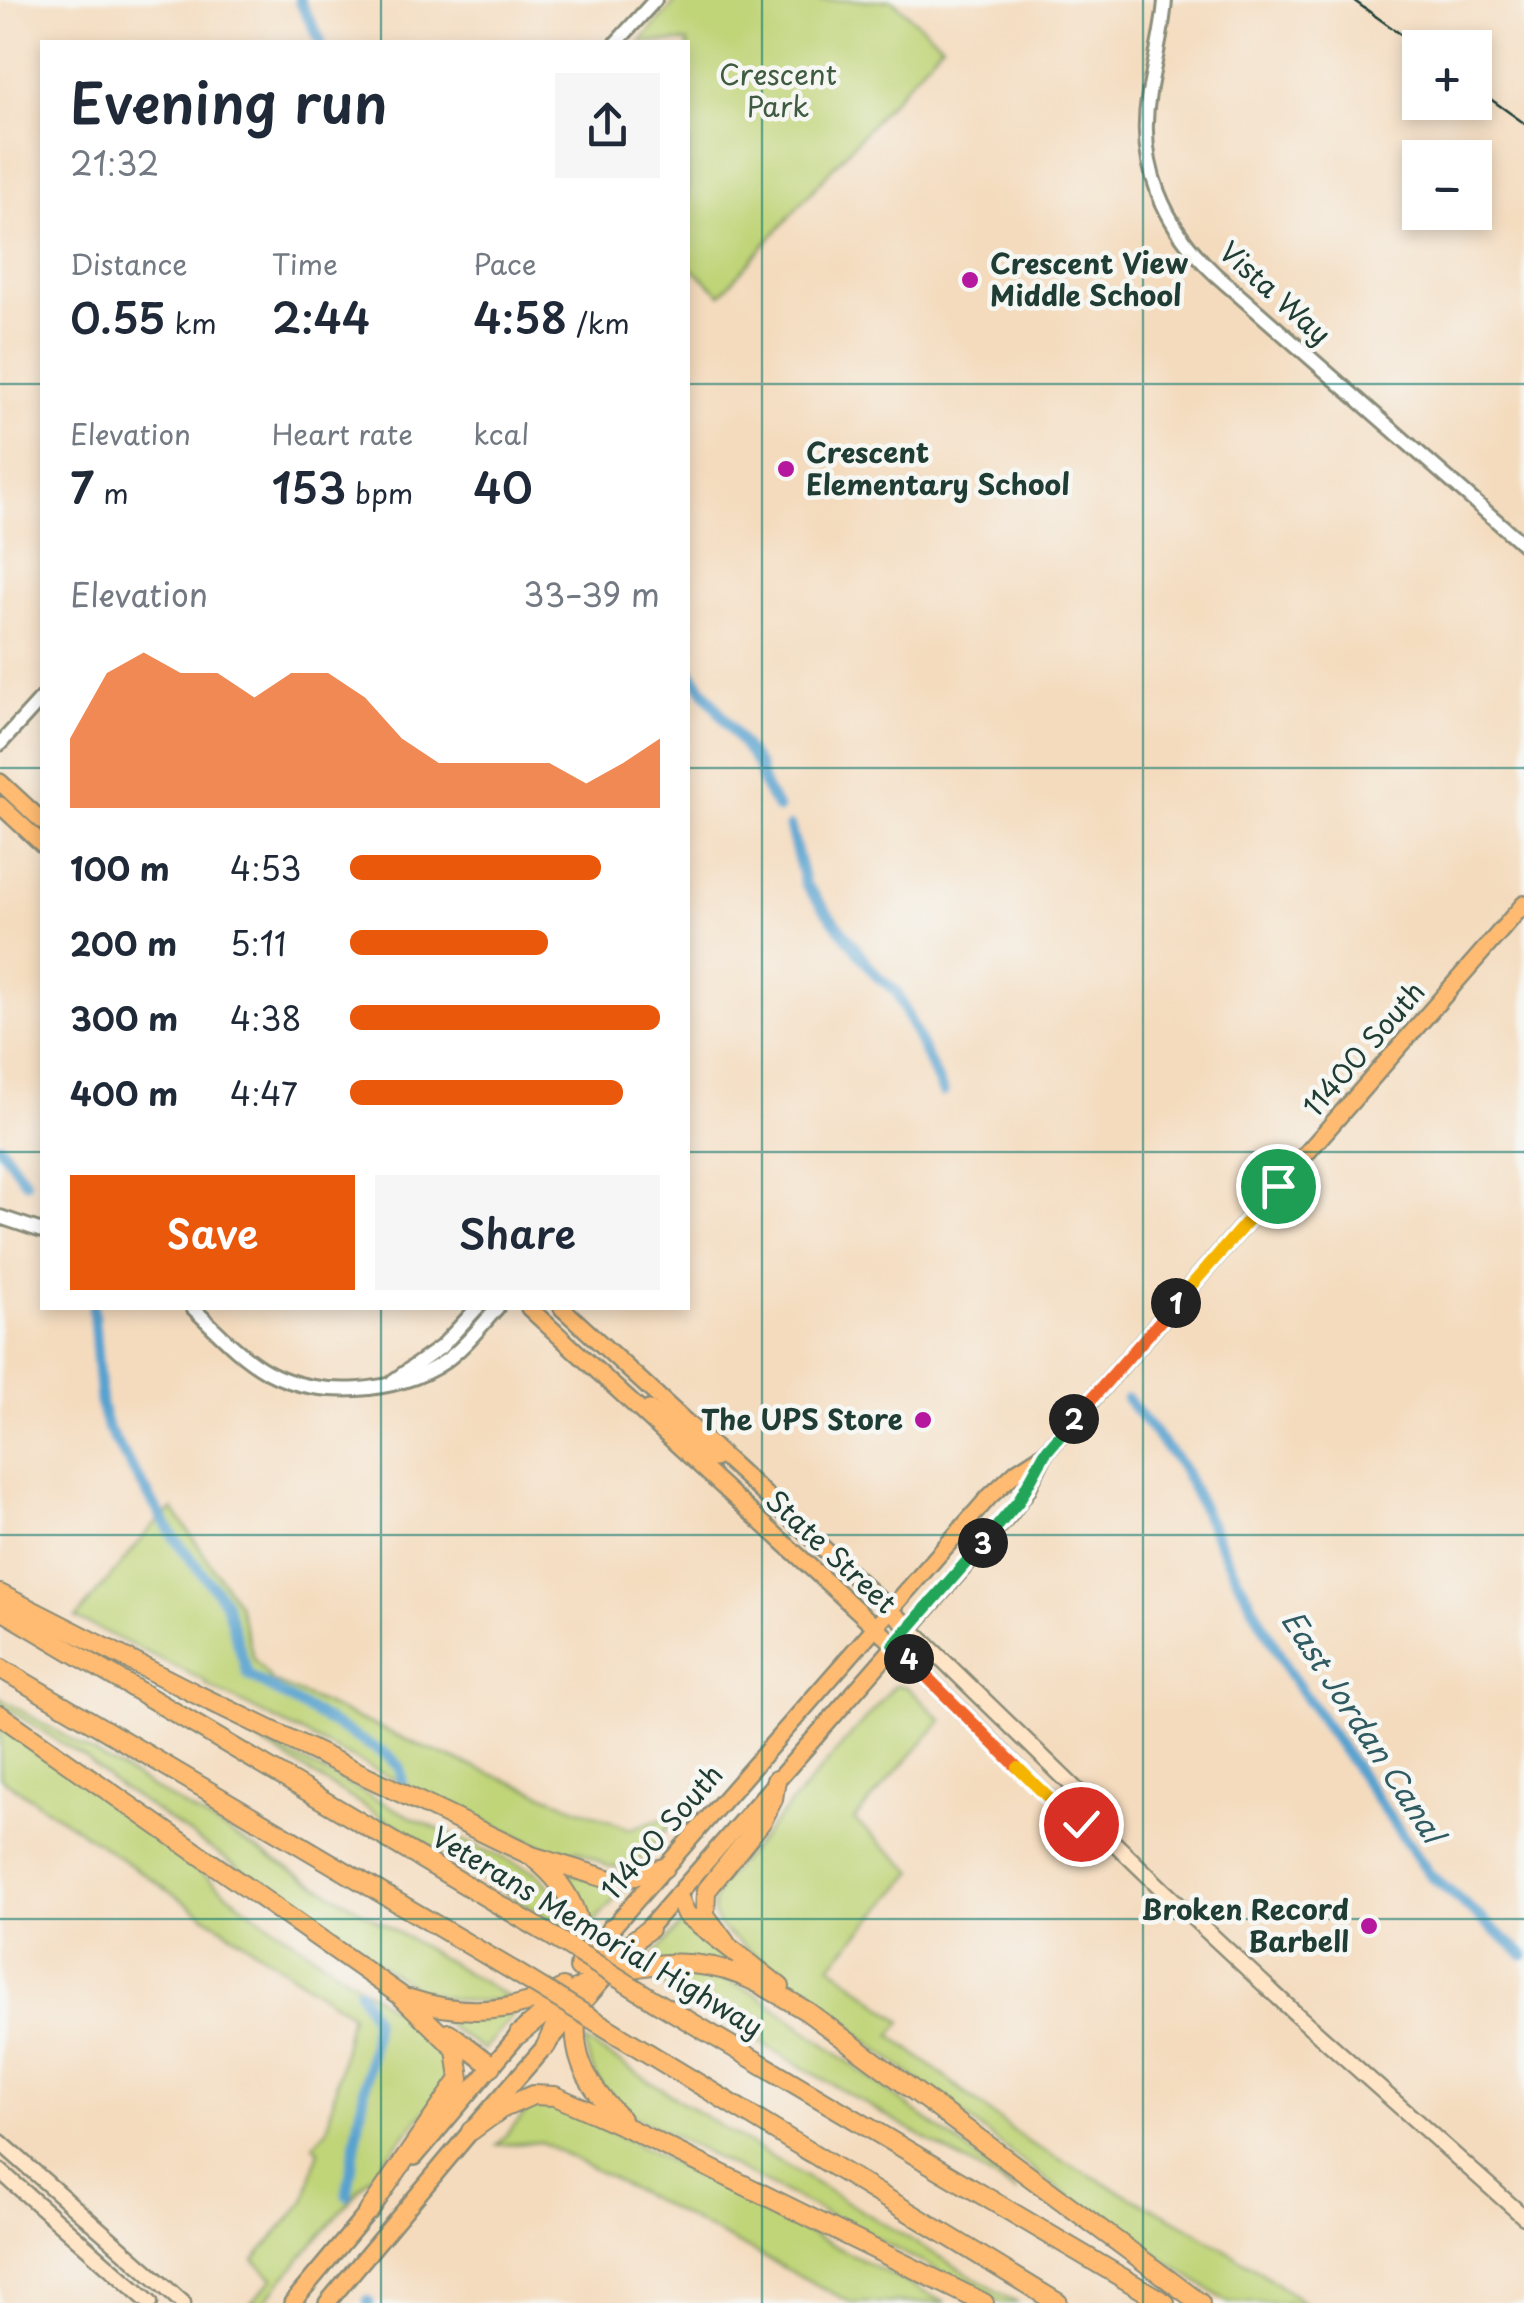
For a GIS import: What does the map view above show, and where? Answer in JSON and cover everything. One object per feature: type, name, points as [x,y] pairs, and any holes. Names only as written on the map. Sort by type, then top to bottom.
[{"type":"highway","points":[[0,1594],[200,1696],[532,1856],[615,1881],[664,1868]]},
{"type":"highway","name":"Veterans Memorial Highway","points":[[0,1609],[1165,2303]]},
{"type":"highway","points":[[0,1668],[512,1970],[1058,2303]]},
{"type":"highway","points":[[0,1715],[400,1995],[456,2049],[460,2078],[369,2211]]},
{"type":"highway","points":[[726,1942],[705,1915],[706,1891],[762,1822],[773,1799],[776,1780]]},
{"type":"highway","points":[[532,1856],[572,1903],[582,1938],[574,1983],[576,2042],[586,2078],[599,2098],[632,2130]]},
{"type":"highway","points":[[678,1896],[686,1914],[726,1942],[808,2012],[1200,2303]]},
{"type":"highway","points":[[546,2046],[574,1983],[611,1928]]},
{"type":"highway","points":[[520,2034],[574,1983],[649,1929]]},
{"type":"highway","points":[[400,1995],[443,2010],[516,2008],[574,1983],[673,1964],[715,1967],[758,1983],[808,2012]]},
{"type":"highway","points":[[427,2020],[492,2066]]},
{"type":"highway","points":[[471,2131],[501,2109],[542,2094],[556,2096],[984,2303]]},
{"type":"main road","points":[[0,782],[40,819]]},
{"type":"main road","points":[[0,806],[40,842]]},
{"type":"main road","name":"11400 South","points":[[326,2303],[1018,1502],[1045,1453],[1524,904]]},
{"type":"main road","name":"State Street","points":[[531,1310],[874,1626],[1065,1814],[1081,1824],[1100,1828]]},
{"type":"main road","name":"State Street","points":[[564,1310],[910,1628],[1088,1802],[1100,1828],[1251,1974],[1524,2217]]},
{"type":"main road","points":[[641,1412],[655,1411],[704,1453],[755,1485]]},
{"type":"main road","name":"11400 South","points":[[611,1928],[998,1487],[1045,1453]]},
{"type":"main road","points":[[292,2303],[520,2034]]},
{"type":"main road","points":[[0,2142],[183,2303]]},
{"type":"main road","points":[[0,2171],[150,2303]]},
{"type":"street","points":[[619,40],[654,0]]},
{"type":"street","name":"Vista Way","points":[[1165,0],[1148,94],[1146,145],[1154,186],[1181,238],[1228,286],[1524,545]]},
{"type":"street","points":[[0,744],[40,700]]},
{"type":"street","points":[[0,1217],[40,1231]]},
{"type":"street","points":[[194,1310],[256,1364],[294,1383],[338,1390],[414,1379],[443,1363],[495,1310]]},
{"type":"street","points":[[393,1382],[441,1346],[475,1310]]},
{"type":"green space","name":"Crescent Park","points":[[677,0],[892,0],[942,44],[721,294],[690,267],[690,40],[642,40]]},
{"type":"green space","points":[[173,1509],[238,1604],[254,1659],[273,1682],[630,1829],[680,1813],[642,1858],[626,1868],[607,1866],[577,1850],[562,1855],[453,1809],[76,1618],[153,1526]]},
{"type":"green space","points":[[895,1685],[907,1687],[942,1720],[854,1820],[914,1872],[831,1965],[902,2022],[891,2035],[1029,2143],[1185,2225],[1304,2303],[1229,2303],[1057,2188],[718,1924],[713,1907],[721,1884]]},
{"type":"green space","points":[[0,1698],[509,1998],[456,1999],[406,1982],[110,1780],[87,1759],[0,1704]]},
{"type":"green space","points":[[0,1725],[107,1799],[245,1907],[431,2035],[451,2054],[448,2084],[263,2303],[251,2303],[273,2278],[254,2260],[305,2201],[319,2150],[313,2145],[327,2130],[351,2014],[0,1777]]},
{"type":"green space","points":[[240,1730],[417,1820],[537,1873],[564,1903],[573,1934]]},
{"type":"green space","points":[[557,1867],[625,1888],[589,1927],[579,1896]]},
{"type":"green space","points":[[683,1922],[744,1968],[647,1963]]},
{"type":"green space","points":[[672,1975],[722,1979],[755,1993],[970,2152],[1018,2193],[652,1979]]},
{"type":"green space","points":[[425,2010],[515,2013],[483,2050]]},
{"type":"green space","points":[[585,2041],[1017,2303],[1002,2303],[630,2114],[599,2082]]},
{"type":"green space","points":[[535,2102],[557,2104],[946,2303],[852,2303],[541,2142],[497,2145]]},
{"type":"waterway","name":"East Jordan Canal","points":[[299,0],[320,40]]},
{"type":"waterway","name":"East Jordan Canal","points":[[690,672],[759,767],[763,784],[778,809]]},
{"type":"waterway","name":"East Jordan Canal","points":[[790,827],[805,884],[878,977],[896,991],[943,1092]]},
{"type":"waterway","points":[[0,1146],[26,1182]]},
{"type":"waterway","points":[[93,1310],[101,1404],[107,1427],[175,1539],[225,1602],[248,1675],[390,1757],[400,1767],[402,1781]]},
{"type":"waterway","name":"East Jordan Canal","points":[[1127,1399],[1182,1467],[1290,1674],[1430,1875],[1524,1955]]},
{"type":"waterway","points":[[347,2195],[373,2037],[373,2017],[359,1990]]},
{"type":"tram line","points":[[1353,0],[1402,35]]},
{"type":"tram line","points":[[1492,100],[1524,123]]},
{"type":"place","name":"Crescent View Middle School","points":[[970,280]]},
{"type":"place","name":"Crescent Elementary School","points":[[786,469]]},
{"type":"place","name":"The UPS Store","points":[[923,1420]]},
{"type":"place","name":"Broken Record Barbell","points":[[1369,1926]]},
{"type":"route","points":[[1081,1824],[1032,1783],[894,1645],[1010,1514],[1045,1453],[1278,1186]]}]
